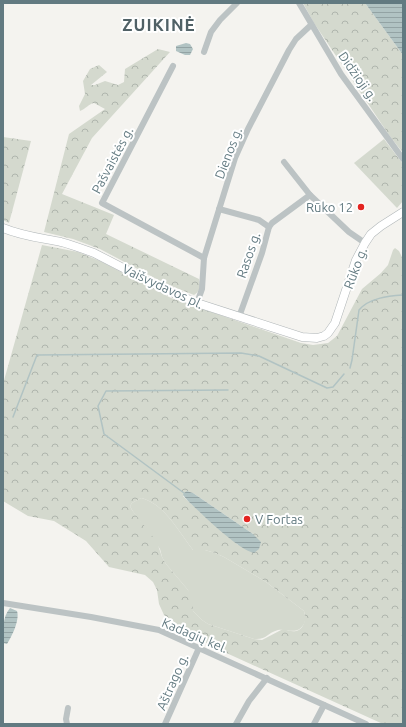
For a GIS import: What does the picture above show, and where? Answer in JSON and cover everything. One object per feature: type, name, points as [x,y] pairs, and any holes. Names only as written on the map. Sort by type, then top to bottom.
[{"type":"main road","name":"Rūko g.","points":[[324,336],[332,330],[356,260],[365,243],[371,234],[403,212]]},
{"type":"main road","name":"Vaišvydavos pl.","points":[[3,228],[20,234],[62,242],[94,253],[162,288],[197,303],[302,337],[310,338],[324,336]]},
{"type":"street","points":[[204,52],[211,32],[220,20],[237,3]]},
{"type":"street","name":"Didžioji g.","points":[[299,3],[341,74],[403,159]]},
{"type":"street","name":"Dienos g.","points":[[197,303],[202,289],[204,258],[235,158],[248,129],[289,50],[296,39],[311,25]]},
{"type":"street","name":"Pašvaistės g.","points":[[173,66],[102,203],[204,258]]},
{"type":"street","points":[[284,162],[310,195],[348,232],[365,243]]},
{"type":"street","name":"Rasos g.","points":[[239,317],[262,253],[269,227],[272,223],[310,195]]},
{"type":"street","points":[[219,209],[259,220],[269,227]]},
{"type":"street","name":"Kadagių kel.","points":[[3,603],[152,628],[170,634],[366,724]]},
{"type":"street","name":"Aštrago g.","points":[[165,724],[199,648]]},
{"type":"street","points":[[236,724],[248,701],[267,678]]},
{"type":"street","points":[[314,724],[324,705]]},
{"type":"street","points":[[67,724],[66,720],[68,708]]},
{"type":"green space","points":[[303,3],[365,3],[403,55],[403,153],[389,135],[314,23]]},
{"type":"green space","points":[[158,49],[170,52],[92,138],[62,194],[114,215],[106,234],[199,279],[200,288],[194,295],[164,283],[100,249],[73,239],[44,232],[69,134],[105,109],[94,103],[80,111],[79,106],[85,94],[83,81],[90,69],[99,65],[107,72],[91,85],[105,81],[118,85],[124,82],[125,69]]},
{"type":"green space","points":[[3,137],[31,141],[9,223],[3,220]]},
{"type":"green space","points":[[384,139],[403,164],[403,201],[397,208],[354,163]]},
{"type":"green space","name":"V Fortas","points":[[42,245],[78,252],[100,261],[171,298],[301,343],[313,345],[328,343],[337,336],[362,289],[388,265],[393,250],[395,248],[399,251],[403,259],[403,724],[383,724],[222,651],[199,639],[164,615],[159,604],[157,590],[153,582],[145,575],[109,567],[86,541],[54,521],[28,516],[3,501],[3,384]],"holes":[[[187,491],[193,493],[253,534],[238,545],[183,496]],[[141,498],[150,501],[164,512],[193,550],[205,550],[224,557],[266,582],[304,611],[305,620],[303,626],[299,630],[294,631],[283,629],[262,640],[254,639],[208,624],[202,620],[193,611],[192,596],[166,564],[157,542],[132,510],[130,506],[132,503]]]},
{"type":"green space","points":[[141,498],[150,501],[164,512],[193,550],[205,550],[224,557],[266,582],[304,611],[305,621],[301,628],[295,631],[278,630],[262,638],[254,639],[208,624],[202,620],[193,611],[188,590],[166,564],[160,549],[130,506],[132,503]]},
{"type":"shaded area","points":[[365,3],[403,3],[403,55]]},
{"type":"shaded area","points":[[186,43],[190,44],[193,49],[190,55],[185,55],[176,51],[176,46]]},
{"type":"shaded area","points":[[187,491],[193,493],[253,534],[261,542],[259,549],[254,553],[238,545],[229,538],[188,501],[183,495]]},
{"type":"shaded area","points":[[10,608],[17,611],[18,615],[13,632],[7,644],[3,643],[3,629],[4,620]]},
{"type":"waterway","points":[[350,368],[359,310],[373,300],[403,295]]},
{"type":"waterway","points":[[13,417],[37,355],[241,353],[259,356],[327,388],[333,387],[344,374]]},
{"type":"waterway","points":[[184,493],[104,434],[98,406],[106,391],[228,390]]},
{"type":"place","name":"Rūko 12","points":[[361,207]]},
{"type":"place","name":"V Fortas","points":[[247,519]]},
{"type":"district","name":"ZUIKINĖ","points":[[159,25]]}]
